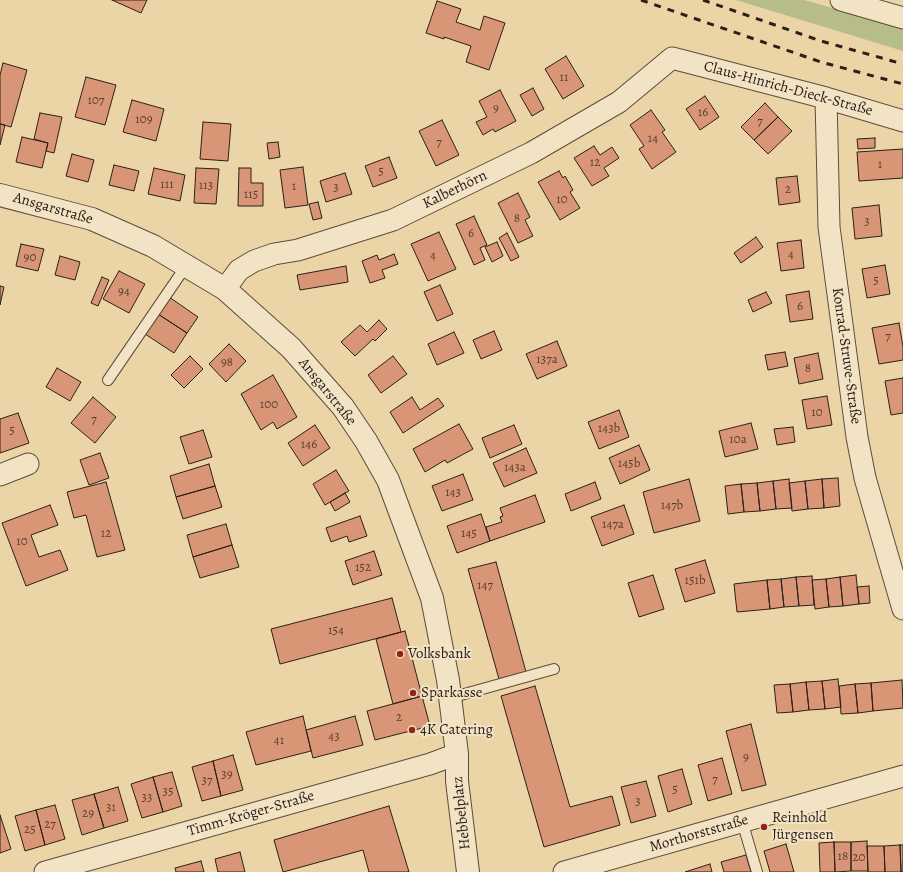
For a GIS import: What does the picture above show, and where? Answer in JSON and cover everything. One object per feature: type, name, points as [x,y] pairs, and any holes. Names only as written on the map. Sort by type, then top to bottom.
[{"type":"street","points":[[841,0],[903,18]]},
{"type":"street","name":"Claus-Hinrich-Dieck-Straße","points":[[672,58],[826,98],[903,121]]},
{"type":"street","name":"Kalberhörn","points":[[225,289],[240,270],[254,261],[274,254],[298,250],[393,220],[531,153],[619,102],[672,58]]},
{"type":"street","name":"Konrad-Struve-Straße","points":[[826,98],[829,227],[857,437],[865,478],[903,609]]},
{"type":"street","name":"Ansgarstraße","points":[[0,194],[92,219],[152,246],[225,289],[291,348],[342,407],[366,441],[388,480],[432,598],[448,680],[457,754]]},
{"type":"street","points":[[0,475],[28,464]]},
{"type":"street","name":"Timm-Kröger-Straße","points":[[45,872],[430,764],[457,754]]},
{"type":"street","name":"Hebbelplatz","points":[[457,754],[457,781],[468,872]]},
{"type":"street","name":"Morthorststraße","points":[[564,872],[903,776]]},
{"type":"lane","points":[[108,380],[186,266]]},
{"type":"lane","points":[[450,698],[554,669]]},
{"type":"lane","points":[[742,821],[757,872]]},
{"type":"green space","points":[[736,0],[804,0],[903,28],[903,51]]},
{"type":"building","points":[[112,0],[147,0],[141,13]]},
{"type":"building","points":[[437,1],[461,9],[456,22],[480,30],[484,16],[505,23],[489,70],[466,62],[471,46],[426,33]]},
{"type":"building","points":[[566,56],[584,86],[563,99],[545,69]]},
{"type":"building","points":[[3,63],[27,70],[11,127],[0,124],[0,75]]},
{"type":"building","points":[[86,77],[116,85],[105,125],[75,117]]},
{"type":"building","points":[[533,88],[544,109],[532,116],[520,95]]},
{"type":"building","points":[[500,90],[516,121],[495,132],[493,129],[483,135],[476,122],[487,117],[479,101]]},
{"type":"building","points":[[705,96],[719,117],[700,130],[686,109]]},
{"type":"building","points":[[132,100],[164,109],[156,141],[123,132]]},
{"type":"building","points":[[765,103],[778,117],[754,140],[741,127]]},
{"type":"building","points":[[651,110],[665,130],[662,132],[676,152],[652,169],[639,149],[644,146],[630,125]]},
{"type":"building","points":[[40,113],[62,117],[54,153],[46,151],[48,143],[34,139]]},
{"type":"building","points":[[778,117],[792,131],[768,154],[754,140]]},
{"type":"building","points":[[442,120],[459,155],[436,166],[419,131]]},
{"type":"building","points":[[203,122],[231,124],[228,161],[200,159]]},
{"type":"building","points":[[0,124],[5,125],[0,145]]},
{"type":"building","points":[[22,137],[48,143],[42,168],[16,162]]},
{"type":"building","points":[[875,138],[875,148],[858,149],[857,139]]},
{"type":"building","points":[[278,142],[280,157],[269,159],[267,143]]},
{"type":"building","points":[[594,146],[600,155],[612,147],[619,158],[604,168],[609,176],[592,186],[574,158]]},
{"type":"building","points":[[903,149],[903,178],[859,181],[857,152]]},
{"type":"building","points":[[72,154],[94,160],[88,182],[66,176]]},
{"type":"building","points":[[389,157],[397,178],[373,187],[365,166]]},
{"type":"building","points":[[114,165],[139,171],[134,191],[109,185]]},
{"type":"building","points":[[303,167],[308,205],[285,208],[280,170]]},
{"type":"building","points":[[154,168],[185,175],[180,201],[148,194]]},
{"type":"building","points":[[196,168],[219,169],[216,204],[194,203]]},
{"type":"building","points":[[239,168],[251,168],[251,183],[263,183],[263,206],[238,206]]},
{"type":"building","points":[[559,171],[563,178],[565,176],[573,190],[570,192],[580,208],[560,220],[538,182]]},
{"type":"building","points":[[345,173],[352,194],[326,202],[320,181]]},
{"type":"building","points":[[797,176],[800,202],[779,205],[776,178]]},
{"type":"building","points":[[518,193],[530,217],[525,220],[533,236],[518,243],[498,203]]},
{"type":"building","points":[[318,202],[322,218],[313,220],[309,204]]},
{"type":"building","points":[[879,205],[882,236],[855,239],[852,208]]},
{"type":"building","points":[[474,216],[487,245],[480,248],[485,260],[474,265],[456,224]]},
{"type":"building","points":[[439,232],[456,269],[428,281],[411,244]]},
{"type":"building","points":[[507,233],[519,257],[511,261],[499,238]]},
{"type":"building","points":[[756,237],[763,247],[741,263],[734,253]]},
{"type":"building","points":[[801,240],[804,268],[781,271],[777,243]]},
{"type":"building","points":[[497,242],[503,256],[492,262],[485,247]]},
{"type":"building","points":[[21,244],[44,249],[38,271],[16,266]]},
{"type":"building","points":[[394,254],[398,264],[382,270],[385,278],[370,283],[362,261],[377,255],[379,260]]},
{"type":"building","points":[[60,256],[80,262],[75,280],[55,275]]},
{"type":"building","points":[[885,265],[890,294],[867,298],[862,269]]},
{"type":"building","points":[[346,266],[348,282],[300,290],[297,275]]},
{"type":"building","points":[[119,271],[145,284],[129,313],[103,299]]},
{"type":"building","points":[[102,277],[109,280],[98,306],[91,303]]},
{"type":"building","points":[[440,285],[453,314],[437,321],[424,292]]},
{"type":"building","points":[[0,286],[4,287],[0,305]]},
{"type":"building","points":[[809,291],[813,319],[790,322],[786,295]]},
{"type":"building","points":[[766,292],[772,303],[753,312],[748,300]]},
{"type":"building","points":[[169,297],[198,317],[187,333],[158,314]]},
{"type":"building","points":[[158,314],[187,333],[174,353],[145,334]]},
{"type":"building","points":[[379,320],[387,329],[375,341],[373,339],[355,356],[341,342],[360,325],[367,332]]},
{"type":"building","points":[[899,323],[903,347],[903,360],[879,364],[872,328]]},
{"type":"building","points":[[494,331],[502,350],[481,359],[473,340]]},
{"type":"building","points":[[454,332],[464,353],[437,365],[428,344]]},
{"type":"building","points":[[557,341],[567,366],[537,379],[526,354]]},
{"type":"building","points":[[229,344],[246,361],[226,382],[209,364]]},
{"type":"building","points":[[785,352],[788,366],[768,370],[765,355]]},
{"type":"building","points":[[818,353],[823,379],[799,384],[794,358]]},
{"type":"building","points":[[190,356],[203,369],[184,388],[171,375]]},
{"type":"building","points":[[393,356],[407,374],[381,393],[368,375]]},
{"type":"building","points":[[57,368],[81,382],[70,401],[46,387]]},
{"type":"building","points":[[273,375],[297,417],[277,429],[273,422],[261,430],[241,394]]},
{"type":"building","points":[[903,378],[903,413],[891,415],[885,381]]},
{"type":"building","points":[[827,396],[832,425],[807,429],[802,400]]},
{"type":"building","points":[[93,397],[116,417],[95,443],[71,423]]},
{"type":"building","points":[[412,397],[420,410],[438,398],[444,406],[403,433],[390,412]]},
{"type":"building","points":[[619,410],[629,437],[599,449],[588,422]]},
{"type":"building","points":[[18,413],[29,443],[0,453],[0,419]]},
{"type":"building","points":[[751,423],[758,449],[725,457],[719,431]]},
{"type":"building","points":[[459,424],[473,449],[447,463],[445,460],[425,472],[413,449]]},
{"type":"building","points":[[315,425],[330,448],[303,466],[288,443]]},
{"type":"building","points":[[514,425],[522,444],[490,458],[482,438]]},
{"type":"building","points":[[793,427],[795,442],[777,445],[774,429]]},
{"type":"building","points":[[203,430],[212,457],[189,464],[180,437]]},
{"type":"building","points":[[639,445],[650,470],[620,484],[609,458]]},
{"type":"building","points":[[526,448],[537,473],[504,487],[493,463]]},
{"type":"building","points":[[100,453],[109,478],[89,485],[80,460]]},
{"type":"building","points":[[209,464],[215,486],[176,497],[170,476]]},
{"type":"building","points":[[336,470],[349,491],[325,505],[313,484]]},
{"type":"building","points":[[463,474],[473,500],[442,511],[432,486]]},
{"type":"building","points":[[838,478],[840,506],[824,508],[822,479]]},
{"type":"building","points":[[689,479],[700,521],[654,533],[643,492]]},
{"type":"building","points":[[789,479],[792,508],[776,509],[773,481]]},
{"type":"building","points":[[822,479],[824,508],[808,509],[805,481]]},
{"type":"building","points":[[773,481],[776,509],[760,511],[757,483]]},
{"type":"building","points":[[805,481],[808,509],[792,511],[789,483]]},
{"type":"building","points":[[106,482],[125,550],[97,557],[86,515],[74,518],[67,492]]},
{"type":"building","points":[[595,482],[601,499],[571,511],[565,494]]},
{"type":"building","points":[[757,483],[760,511],[744,512],[741,484]]},
{"type":"building","points":[[741,484],[744,512],[728,514],[725,486]]},
{"type":"building","points":[[215,486],[222,507],[183,519],[176,497]]},
{"type":"building","points":[[345,493],[350,502],[335,511],[330,502]]},
{"type":"building","points":[[535,495],[545,522],[490,541],[486,527],[502,522],[500,517],[503,516],[500,508]]},
{"type":"building","points":[[50,505],[58,525],[31,535],[39,557],[60,550],[68,570],[26,586],[2,523]]},
{"type":"building","points":[[624,505],[634,534],[602,546],[591,517]]},
{"type":"building","points":[[481,514],[490,541],[457,553],[447,526]]},
{"type":"building","points":[[360,516],[367,536],[349,542],[347,536],[331,542],[326,528]]},
{"type":"building","points":[[226,524],[232,545],[193,557],[187,535]]},
{"type":"building","points":[[232,545],[239,567],[200,578],[193,557]]},
{"type":"building","points":[[374,551],[382,575],[353,585],[345,561]]},
{"type":"building","points":[[705,560],[715,593],[685,602],[675,569]]},
{"type":"building","points":[[496,562],[526,672],[499,679],[468,569]]},
{"type":"building","points":[[653,575],[664,609],[639,617],[628,583]]},
{"type":"building","points":[[856,575],[859,604],[843,606],[840,577]]},
{"type":"building","points":[[812,576],[814,605],[799,606],[796,577]]},
{"type":"building","points":[[796,577],[799,606],[784,607],[781,579]]},
{"type":"building","points":[[840,577],[843,606],[829,607],[826,579]]},
{"type":"building","points":[[781,579],[784,607],[770,609],[767,580]]},
{"type":"building","points":[[826,579],[829,607],[815,609],[812,580]]},
{"type":"building","points":[[767,580],[770,609],[737,612],[734,584]]},
{"type":"building","points":[[869,586],[870,603],[859,604],[857,587]]},
{"type":"building","points":[[392,598],[401,632],[280,664],[271,629]]},
{"type":"building","points":[[405,631],[422,696],[393,704],[376,639]]},
{"type":"building","points":[[838,679],[841,707],[825,709],[822,681]]},
{"type":"building","points":[[902,680],[903,708],[873,711],[871,683]]},
{"type":"building","points":[[822,681],[825,709],[809,710],[806,682]]},
{"type":"building","points":[[806,682],[809,710],[793,712],[790,684]]},
{"type":"building","points":[[871,683],[873,711],[858,713],[855,684]]},
{"type":"building","points":[[790,684],[793,712],[777,713],[774,685]]},
{"type":"building","points":[[855,684],[858,713],[841,714],[839,686]]},
{"type":"building","points":[[535,686],[570,807],[612,796],[620,825],[544,847],[501,696]]},
{"type":"building","points":[[422,696],[430,726],[375,740],[367,711]]},
{"type":"building","points":[[303,716],[311,751],[256,765],[246,732]]},
{"type":"building","points":[[355,716],[363,745],[313,758],[306,730]]},
{"type":"building","points":[[751,724],[766,785],[742,791],[726,731]]},
{"type":"building","points":[[233,755],[243,790],[221,796],[213,761]]},
{"type":"building","points":[[722,758],[732,794],[708,801],[698,765]]},
{"type":"building","points":[[213,761],[221,796],[202,801],[192,767]]},
{"type":"building","points":[[682,769],[692,804],[668,812],[658,776]]},
{"type":"building","points":[[172,772],[182,806],[163,812],[153,777]]},
{"type":"building","points":[[153,777],[163,812],[142,818],[131,784]]},
{"type":"building","points":[[646,781],[656,816],[631,823],[621,787]]},
{"type":"building","points":[[118,787],[128,821],[104,828],[94,794]]},
{"type":"building","points":[[94,794],[104,828],[82,835],[72,800]]},
{"type":"building","points":[[55,805],[65,839],[45,845],[36,810]]},
{"type":"building","points":[[389,806],[409,872],[369,872],[363,850],[283,872],[274,840]]},
{"type":"building","points":[[36,810],[45,845],[25,851],[15,816]]},
{"type":"building","points":[[0,815],[11,849],[0,853]]},
{"type":"building","points":[[867,841],[868,871],[851,871],[851,842]]},
{"type":"building","points":[[834,842],[835,872],[820,872],[819,843]]},
{"type":"building","points":[[834,842],[851,842],[851,871],[835,872]]},
{"type":"building","points":[[786,844],[794,872],[770,872],[764,851]]},
{"type":"building","points":[[900,845],[901,872],[885,872],[884,846]]},
{"type":"building","points":[[900,845],[903,845],[903,872],[901,872]]},
{"type":"building","points":[[867,846],[884,846],[885,872],[868,872]]},
{"type":"building","points":[[240,852],[245,872],[218,872],[215,859]]},
{"type":"building","points":[[746,855],[751,872],[724,872],[721,862]]},
{"type":"building","points":[[201,861],[204,872],[176,872],[175,868]]},
{"type":"building","points":[[710,864],[712,872],[685,872]]},
{"type":"railway","points":[[641,0],[821,62],[903,84]]},
{"type":"railway","points":[[703,0],[821,41],[903,64]]},
{"type":"place","name":"Volksbank","points":[[400,654]]},
{"type":"place","name":"Sparkasse","points":[[413,693]]},
{"type":"place","name":"4K Catering","points":[[412,730]]},
{"type":"place","name":"Reinhold Jürgensen","points":[[764,827]]}]
